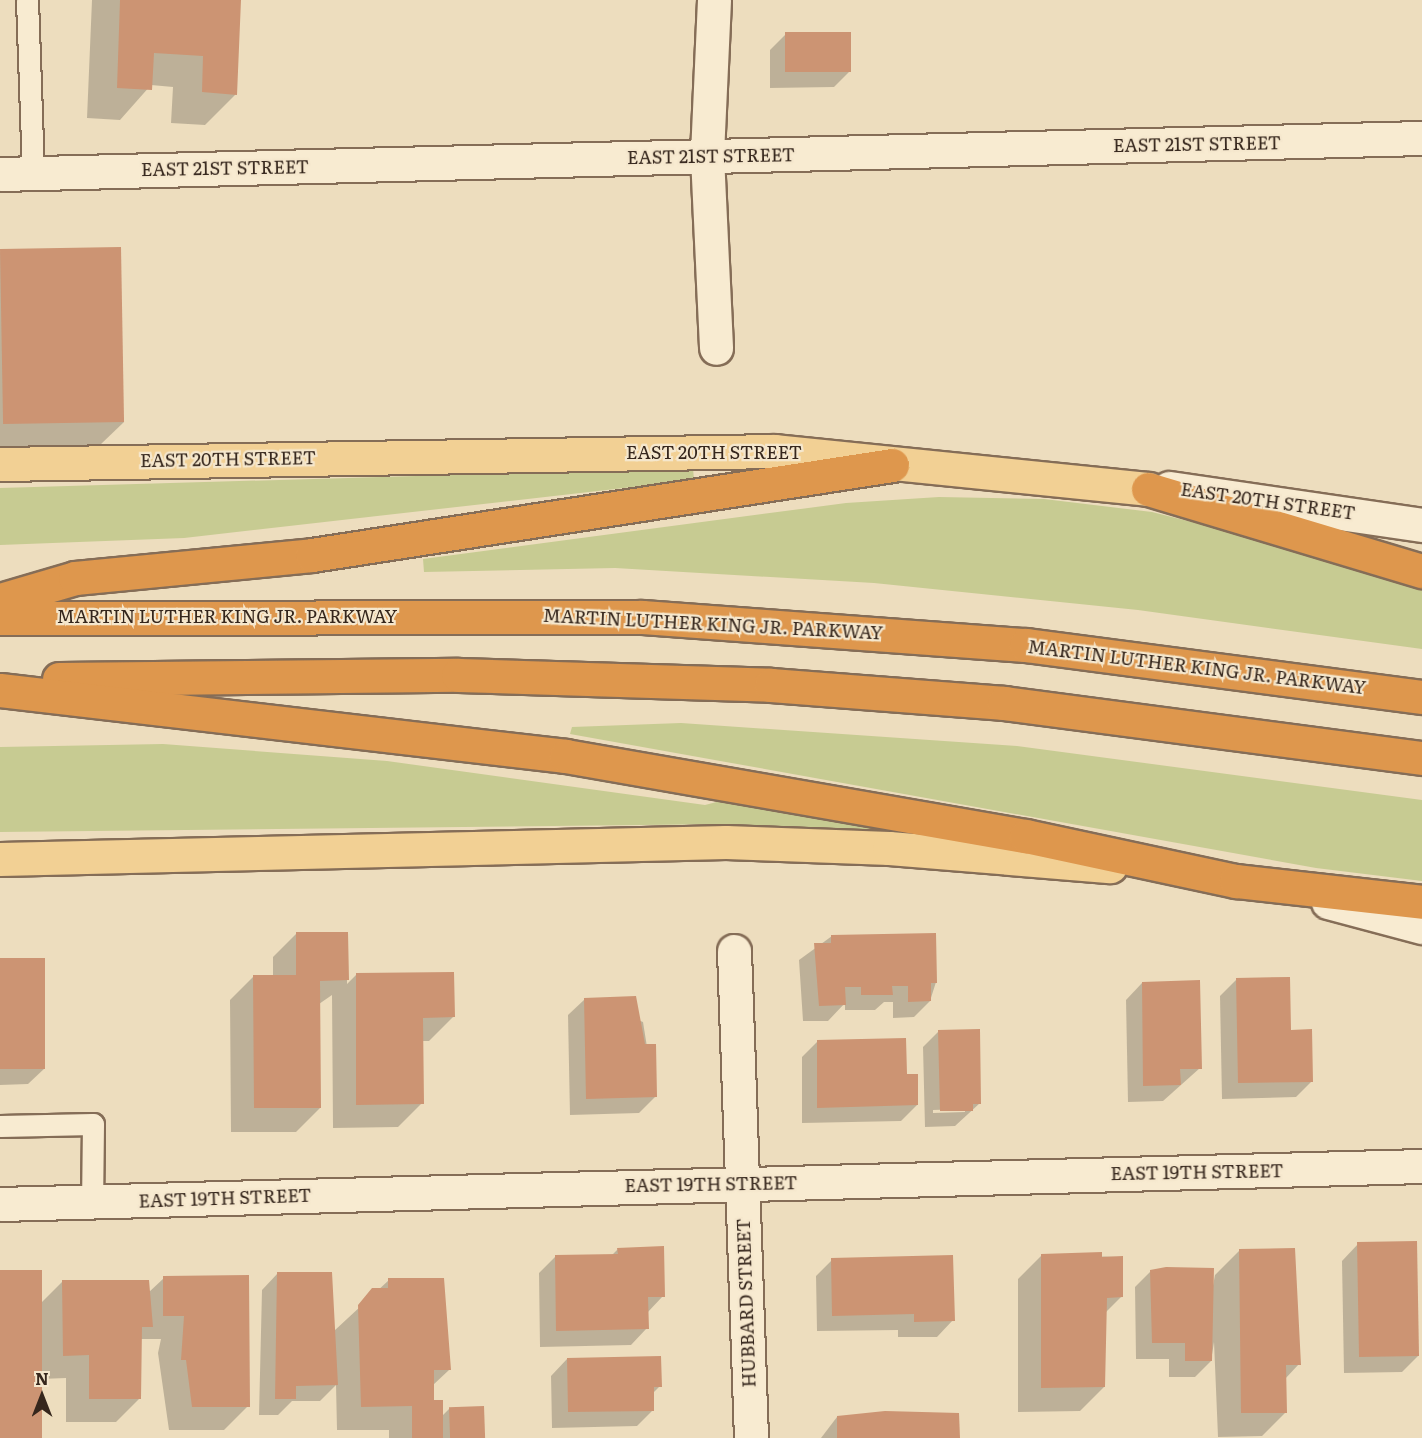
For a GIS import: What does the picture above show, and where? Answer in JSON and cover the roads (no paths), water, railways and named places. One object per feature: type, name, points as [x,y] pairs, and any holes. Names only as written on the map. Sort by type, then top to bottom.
[{"type":"highway","points":[[0,600],[75,578],[312,555],[892,465]]},
{"type":"highway","points":[[1148,489],[1422,570]]},
{"type":"highway","name":"MARTIN LUTHER KING JR. PARKWAY","points":[[0,618],[490,614],[797,626],[1026,645],[1422,697]]},
{"type":"highway","points":[[0,680],[458,675],[771,685],[1004,703],[1422,758]]},
{"type":"highway","points":[[0,690],[566,756],[1016,834],[1236,880],[1422,902]]},
{"type":"main road","name":"EAST 20TH STREET","points":[[0,464],[714,450],[836,453],[892,465],[1148,489]]},
{"type":"main road","points":[[0,859],[777,843],[1007,856],[1236,880]]},
{"type":"street","points":[[714,0],[707,156],[716,348]]},
{"type":"street","name":"EAST 21ST STREET","points":[[0,174],[1422,138]]},
{"type":"street","name":"EAST 20TH STREET","points":[[1148,489],[1184,487],[1422,525]]},
{"type":"street","points":[[1236,880],[1422,927]]},
{"type":"street","name":"HUBBARD STREET","points":[[734,951],[751,1438]]},
{"type":"street","name":"EAST 19TH STREET","points":[[0,1204],[1422,1166]]},
{"type":"lane","points":[[27,0],[33,173]]},
{"type":"lane","points":[[0,1126],[93,1124],[92,1202]]}]
